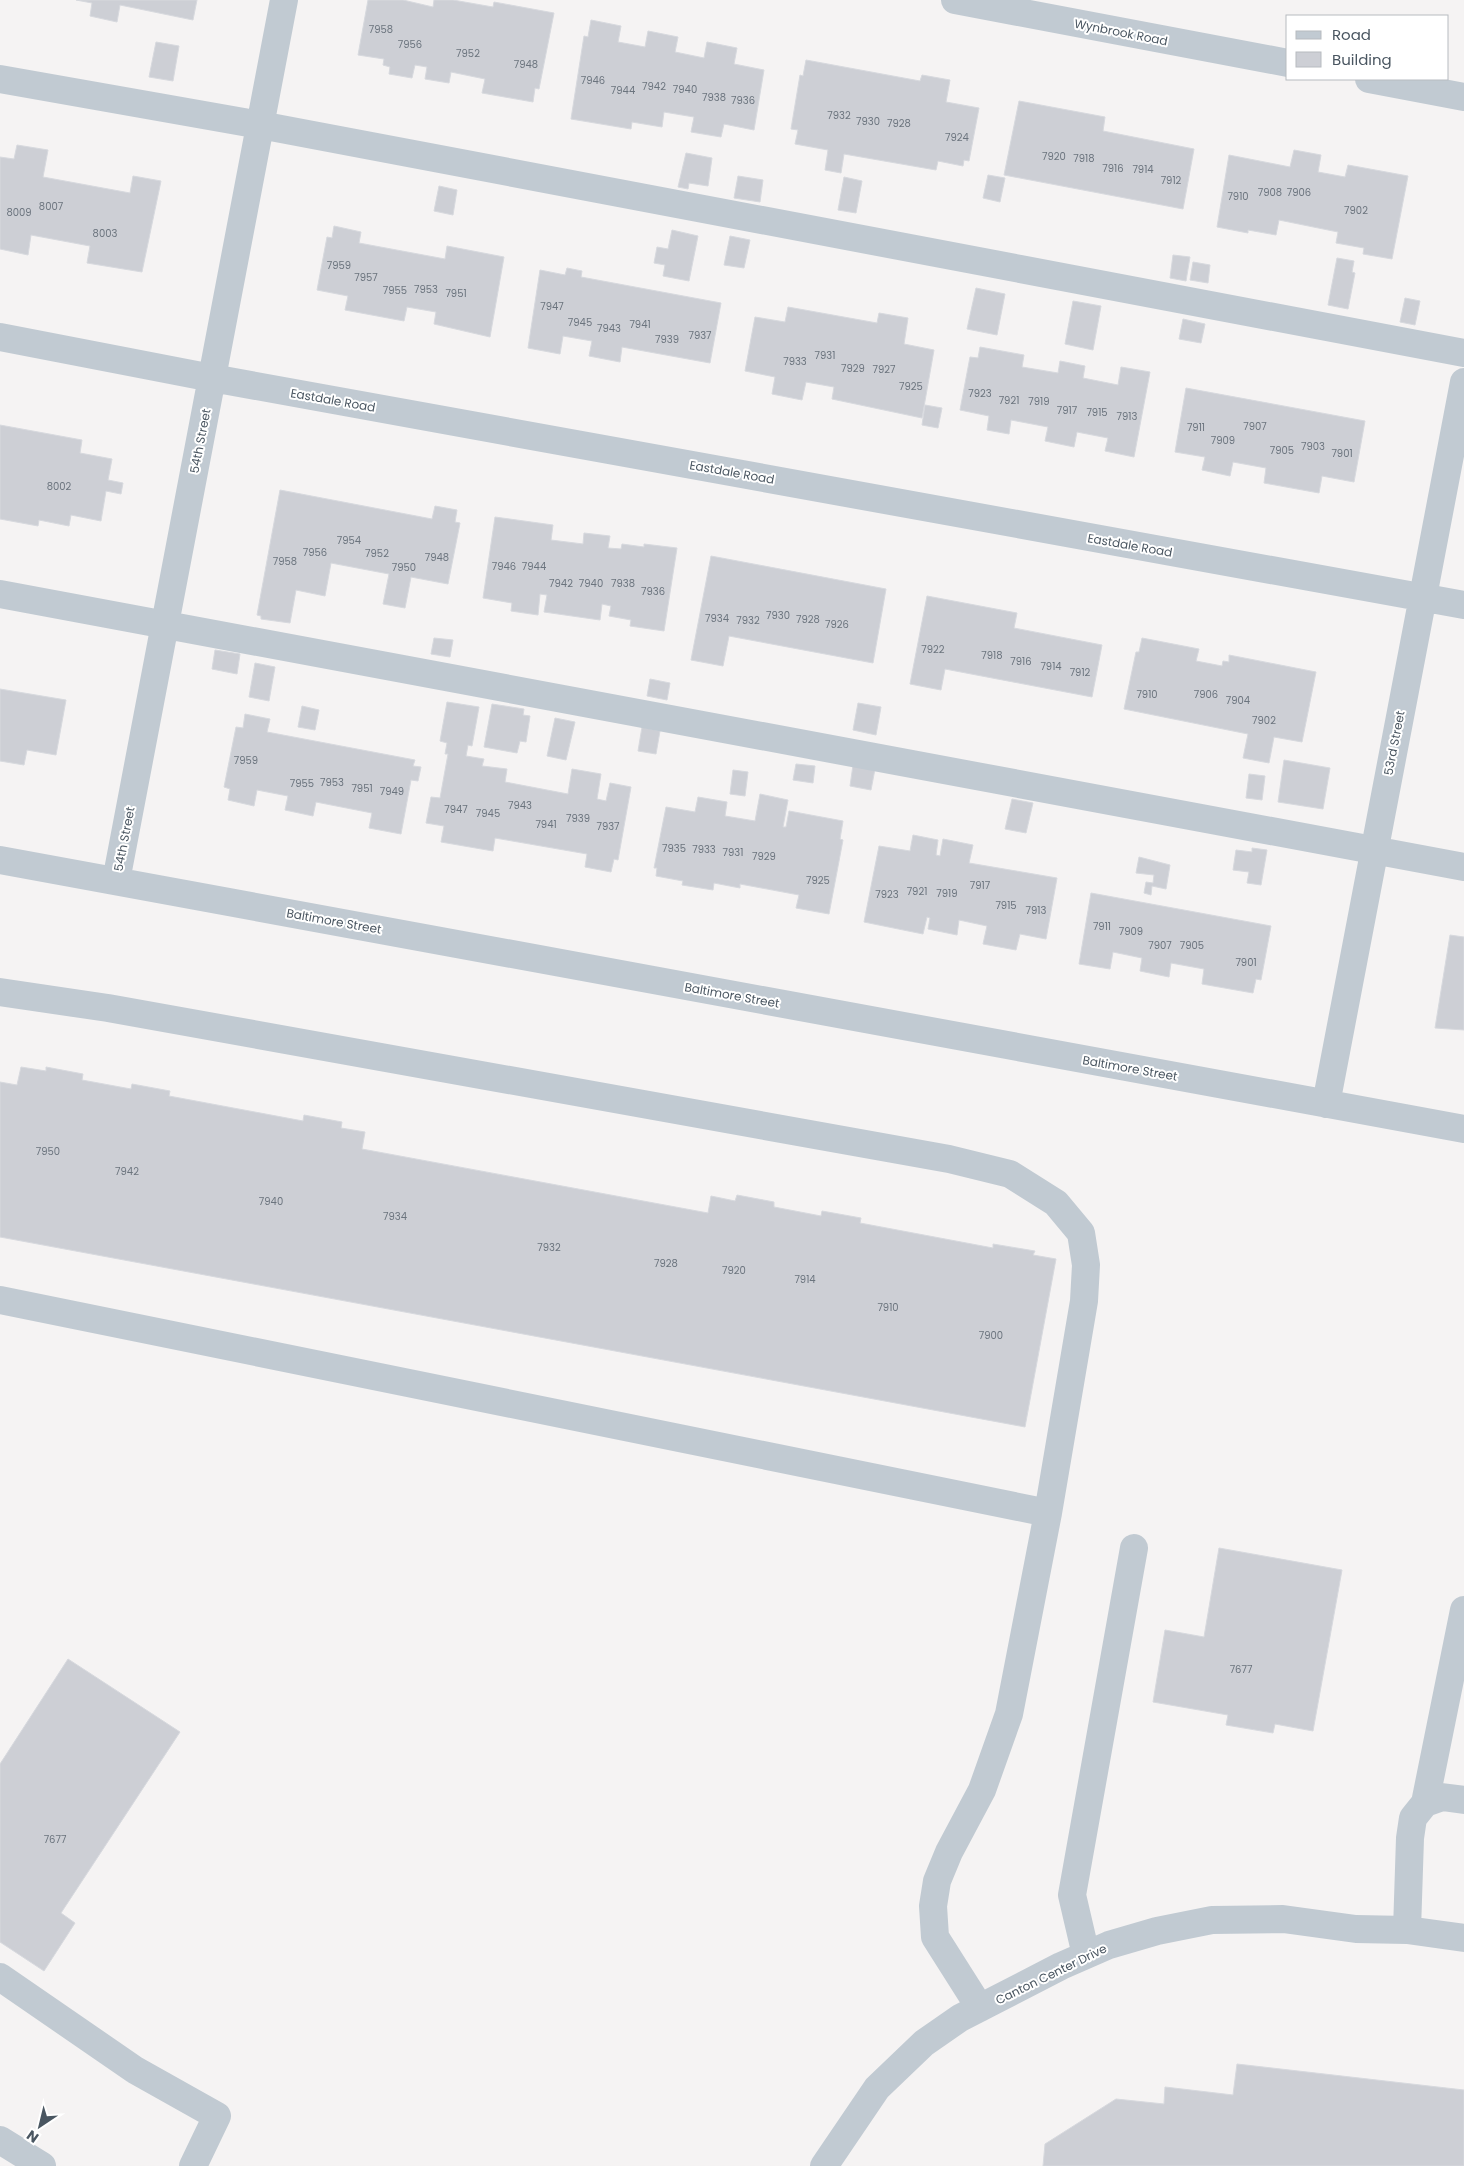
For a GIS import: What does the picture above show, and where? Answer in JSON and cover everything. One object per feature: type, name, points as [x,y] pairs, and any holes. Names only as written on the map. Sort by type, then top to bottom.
[{"type":"street","name":"54th Street","points":[[116,881],[284,0]]},
{"type":"street","name":"Wynbrook Road","points":[[955,0],[1286,63]]},
{"type":"street","points":[[0,79],[260,125],[1464,353]]},
{"type":"street","points":[[1374,80],[1464,97]]},
{"type":"street","name":"Eastdale Road","points":[[0,337],[212,378],[1464,606]]},
{"type":"street","name":"53rd Street","points":[[1326,1104],[1464,382]]},
{"type":"street","points":[[0,594],[1464,866]]},
{"type":"street","name":"Baltimore Street","points":[[0,860],[1464,1130]]},
{"type":"street","points":[[0,992],[186,1022],[930,1156],[1010,1174],[1056,1203],[1081,1233],[1086,1266],[1084,1301],[1048,1513],[1009,1714],[982,1790],[949,1852],[937,1881],[933,1906],[935,1937],[980,2008]]},
{"type":"street","points":[[0,1300],[1048,1513]]},
{"type":"street","points":[[1086,1955],[1072,1895],[1134,1548]]},
{"type":"street","points":[[1426,1803],[1464,1610]]},
{"type":"street","points":[[1407,1930],[1410,1838],[1413,1818],[1426,1803],[1442,1797],[1464,1800]]},
{"type":"street","name":"Canton Center Drive","points":[[824,2166],[877,2088],[924,2043],[960,2018],[1061,1966],[1109,1945],[1157,1931],[1212,1920],[1283,1919],[1356,1929],[1407,1930],[1464,1938]]},
{"type":"street","points":[[0,1977],[135,2070],[217,2116],[193,2166]]},
{"type":"street","points":[[0,2140],[42,2166]]},
{"type":"building","points":[[76,0],[197,0],[193,20],[120,5],[117,22],[90,16],[92,3]]},
{"type":"building","points":[[368,0],[403,0],[433,7],[434,0],[453,0],[493,7],[494,2],[554,13],[539,89],[535,88],[533,102],[482,93],[485,79],[451,72],[449,83],[425,79],[427,67],[415,65],[412,78],[389,74],[390,67],[383,65],[384,59],[358,55]]},
{"type":"building","points":[[591,20],[621,26],[618,42],[645,47],[648,31],[678,37],[675,52],[704,58],[707,42],[737,48],[734,64],[764,70],[754,130],[724,124],[721,137],[691,132],[694,117],[664,112],[662,127],[632,122],[631,129],[571,119],[584,36],[588,37]]},
{"type":"building","points":[[156,42],[179,46],[173,81],[149,77]]},
{"type":"building","points":[[806,60],[920,81],[922,75],[950,80],[946,102],[979,108],[969,161],[964,160],[963,166],[938,161],[936,170],[844,154],[841,173],[825,170],[828,150],[795,144],[798,130],[791,129],[800,75],[803,76]]},
{"type":"building","points":[[1019,101],[1105,117],[1103,131],[1194,149],[1183,209],[1004,175]]},
{"type":"building","points":[[17,145],[48,150],[43,177],[130,193],[133,176],[161,181],[142,272],[87,263],[90,246],[31,235],[28,255],[0,249],[0,157],[14,159]]},
{"type":"building","points":[[1294,150],[1321,155],[1318,172],[1345,177],[1348,165],[1408,176],[1392,259],[1363,254],[1364,248],[1336,243],[1338,232],[1279,220],[1276,235],[1248,230],[1248,233],[1217,227],[1229,155],[1290,167]]},
{"type":"building","points":[[686,153],[712,158],[708,186],[689,183],[688,189],[678,187]]},
{"type":"building","points":[[988,175],[1005,178],[1000,202],[983,198]]},
{"type":"building","points":[[738,176],[763,180],[760,202],[734,198]]},
{"type":"building","points":[[844,177],[862,181],[856,213],[838,210]]},
{"type":"building","points":[[439,186],[457,190],[453,215],[434,211]]},
{"type":"building","points":[[334,226],[361,232],[359,243],[445,259],[447,246],[504,257],[490,337],[434,324],[436,312],[407,307],[404,321],[345,310],[348,296],[317,290],[327,237],[332,238]]},
{"type":"building","points":[[672,230],[698,236],[689,281],[663,276],[665,265],[654,263],[657,247],[668,249]]},
{"type":"building","points":[[730,236],[750,240],[744,268],[724,265]]},
{"type":"building","points":[[1173,255],[1190,257],[1186,281],[1170,278]]},
{"type":"building","points":[[1337,258],[1354,261],[1352,272],[1355,273],[1348,309],[1328,305]]},
{"type":"building","points":[[1193,262],[1210,265],[1208,283],[1190,280]]},
{"type":"building","points":[[567,268],[582,271],[581,277],[721,303],[710,363],[622,347],[620,362],[589,356],[592,341],[563,336],[560,354],[528,348],[540,270],[565,275]]},
{"type":"building","points":[[976,288],[1005,294],[997,335],[967,329]]},
{"type":"building","points":[[1405,298],[1420,301],[1415,325],[1400,322]]},
{"type":"building","points":[[1073,301],[1101,306],[1093,350],[1065,344]]},
{"type":"building","points":[[788,307],[877,323],[879,313],[908,318],[904,344],[934,350],[922,418],[832,399],[834,387],[806,382],[802,400],[772,394],[775,377],[745,371],[755,317],[785,322]]},
{"type":"building","points":[[1183,319],[1205,324],[1201,343],[1179,339]]},
{"type":"building","points":[[980,347],[1024,355],[1022,367],[1058,373],[1060,361],[1085,366],[1083,378],[1118,385],[1121,367],[1150,372],[1134,457],[1105,451],[1108,438],[1077,432],[1074,447],[1045,441],[1048,427],[1011,420],[1009,434],[987,430],[989,416],[960,410],[970,357],[978,358]]},
{"type":"building","points":[[1186,388],[1365,421],[1354,482],[1322,476],[1319,493],[1264,483],[1266,468],[1233,462],[1230,476],[1202,470],[1205,457],[1175,452]]},
{"type":"building","points":[[925,405],[942,408],[938,428],[922,425]]},
{"type":"building","points":[[0,425],[82,440],[80,453],[112,459],[108,480],[123,483],[121,494],[106,491],[101,521],[71,515],[69,526],[39,520],[38,526],[0,519]]},
{"type":"building","points":[[280,490],[432,519],[435,506],[457,510],[455,522],[460,523],[448,584],[411,577],[405,608],[383,604],[389,574],[331,563],[325,596],[296,590],[290,623],[261,619],[261,616],[257,615]]},
{"type":"building","points":[[495,517],[553,525],[551,540],[583,544],[584,533],[610,536],[608,548],[621,549],[622,544],[644,547],[644,544],[677,548],[664,631],[630,626],[631,620],[609,616],[611,606],[602,604],[600,620],[544,612],[547,595],[540,594],[538,615],[511,611],[512,603],[483,598]]},
{"type":"building","points":[[711,556],[886,589],[873,663],[729,636],[723,666],[691,660]]},
{"type":"building","points":[[927,596],[1017,613],[1014,628],[1102,645],[1092,697],[945,669],[941,690],[910,684]]},
{"type":"building","points":[[434,638],[453,640],[450,657],[431,654]]},
{"type":"building","points":[[1142,638],[1199,649],[1196,661],[1222,666],[1223,661],[1229,662],[1229,655],[1316,672],[1302,742],[1274,737],[1269,763],[1243,758],[1248,734],[1124,709],[1136,652],[1139,652]]},
{"type":"building","points":[[215,650],[240,654],[237,674],[212,669]]},
{"type":"building","points":[[255,663],[275,667],[269,701],[249,697]]},
{"type":"building","points":[[650,679],[670,683],[667,700],[647,696]]},
{"type":"building","points":[[0,689],[66,700],[56,755],[27,750],[24,765],[0,761]]},
{"type":"building","points":[[447,702],[479,707],[472,746],[468,745],[466,756],[484,759],[482,766],[507,769],[505,782],[568,794],[572,769],[601,774],[597,799],[606,801],[610,783],[631,787],[618,860],[614,859],[611,872],[585,867],[587,854],[495,838],[493,851],[441,842],[444,826],[426,823],[431,797],[440,798],[448,754],[445,754],[447,743],[440,741]]},
{"type":"building","points":[[858,703],[881,707],[876,735],[853,730]]},
{"type":"building","points":[[492,704],[524,709],[523,715],[530,716],[526,742],[520,741],[517,753],[484,747]]},
{"type":"building","points":[[302,706],[319,710],[315,730],[298,727]]},
{"type":"building","points":[[245,714],[270,719],[267,732],[415,760],[413,766],[421,767],[418,781],[411,780],[401,834],[369,828],[372,813],[316,802],[313,816],[285,810],[288,796],[257,790],[254,806],[228,800],[230,789],[224,787],[236,727],[243,728]]},
{"type":"building","points":[[555,718],[575,722],[566,760],[547,756]]},
{"type":"building","points":[[642,727],[660,731],[656,754],[638,751]]},
{"type":"building","points":[[1284,760],[1330,768],[1323,809],[1278,802]]},
{"type":"building","points":[[796,764],[815,766],[813,783],[793,780]]},
{"type":"building","points":[[853,765],[875,769],[871,790],[850,786]]},
{"type":"building","points":[[733,770],[748,772],[745,796],[730,794]]},
{"type":"building","points":[[1249,774],[1265,776],[1262,800],[1246,798]]},
{"type":"building","points":[[760,794],[788,800],[783,827],[786,827],[789,811],[843,821],[840,839],[843,840],[829,914],[796,908],[799,895],[740,884],[740,888],[714,883],[713,890],[682,885],[683,881],[656,876],[657,868],[654,868],[666,807],[695,812],[698,797],[727,802],[725,816],[755,821]]},
{"type":"building","points":[[1012,799],[1033,803],[1026,833],[1005,829]]},
{"type":"building","points":[[913,835],[938,840],[936,855],[940,856],[943,839],[973,845],[969,863],[1057,878],[1046,939],[1020,934],[1016,950],[983,944],[987,926],[959,920],[957,935],[928,929],[930,918],[927,917],[923,934],[864,922],[879,846],[910,851]]},
{"type":"building","points":[[1252,848],[1267,850],[1261,885],[1247,883],[1249,872],[1233,870],[1236,850],[1252,852]]},
{"type":"building","points":[[1139,857],[1170,865],[1166,889],[1152,886],[1151,895],[1144,893],[1146,882],[1153,883],[1154,875],[1136,873]]},
{"type":"building","points":[[1091,893],[1271,926],[1261,980],[1256,979],[1253,993],[1202,984],[1204,969],[1171,963],[1169,977],[1140,971],[1142,958],[1113,952],[1110,969],[1079,964]]},
{"type":"building","points":[[1450,935],[1464,937],[1464,1030],[1435,1028]]},
{"type":"building","points":[[21,1067],[46,1071],[46,1067],[83,1074],[82,1080],[131,1089],[132,1084],[170,1091],[169,1096],[303,1121],[304,1115],[342,1122],[341,1128],[365,1132],[362,1149],[708,1213],[711,1196],[735,1201],[737,1195],[774,1202],[774,1207],[821,1216],[822,1211],[861,1218],[860,1223],[993,1248],[993,1244],[1035,1251],[1033,1255],[1056,1259],[1025,1427],[0,1237],[0,1082],[17,1085]]},
{"type":"building","points":[[1219,1548],[1342,1570],[1313,1731],[1275,1724],[1273,1733],[1226,1725],[1228,1715],[1153,1702],[1165,1630],[1204,1637]]},
{"type":"building","points":[[68,1659],[180,1732],[61,1913],[75,1923],[44,1971],[0,1942],[0,1764]]},
{"type":"building","points":[[1237,2064],[1464,2090],[1464,2166],[1043,2166],[1045,2144],[1116,2099],[1164,2104],[1165,2087],[1233,2095]]}]
